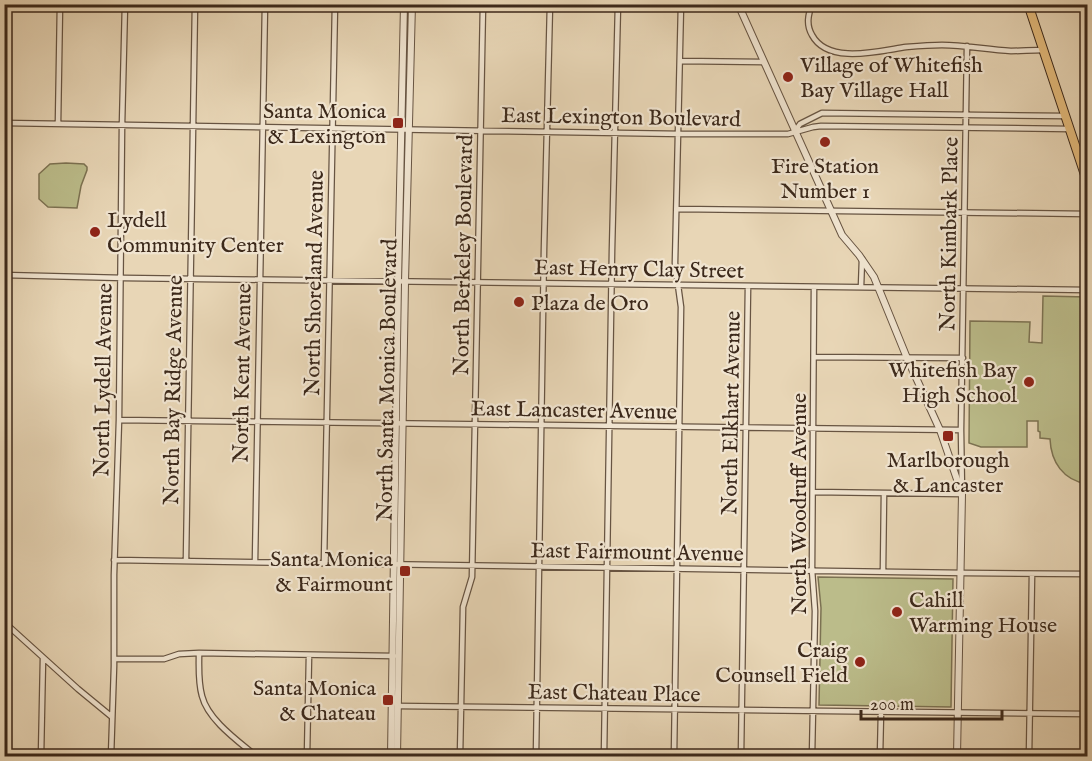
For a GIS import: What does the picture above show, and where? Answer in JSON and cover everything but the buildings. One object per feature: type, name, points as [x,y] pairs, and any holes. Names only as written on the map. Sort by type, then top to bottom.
[{"type":"main road","points":[[1028,4],[1088,184]]},
{"type":"street","points":[[58,124],[60,4]]},
{"type":"street","name":"North Lydell Avenue","points":[[111,756],[125,4]]},
{"type":"street","name":"North Bay Ridge Avenue","points":[[186,560],[195,4]]},
{"type":"street","name":"North Kent Avenue","points":[[255,562],[265,4]]},
{"type":"street","name":"North Shoreland Avenue","points":[[324,562],[335,4]]},
{"type":"street","name":"North Santa Monica Boulevard","points":[[391,756],[396,656],[404,4]]},
{"type":"street","name":"North Santa Monica Boulevard","points":[[401,282],[409,130],[412,4]]},
{"type":"street","name":"North Berkeley Boulevard","points":[[460,756],[463,607],[470,586],[472,566],[483,4]]},
{"type":"street","points":[[536,756],[550,4]]},
{"type":"street","points":[[604,756],[618,4]]},
{"type":"street","points":[[675,756],[681,307],[675,263],[681,4]]},
{"type":"street","points":[[738,4],[831,211],[843,235],[874,277],[940,430],[962,494],[957,756]]},
{"type":"street","points":[[812,4],[808,15],[809,30],[818,44],[832,51],[860,53],[941,45],[1012,51],[1043,50]]},
{"type":"street","name":"North Kimbark Place","points":[[962,494],[967,46]]},
{"type":"street","points":[[680,61],[763,62]]},
{"type":"street","name":"East Lexington Boulevard","points":[[795,131],[800,124],[822,113],[1065,116]]},
{"type":"street","name":"East Lexington Boulevard","points":[[4,123],[679,134],[788,134],[821,126],[1070,129]]},
{"type":"street","points":[[677,209],[1088,214]]},
{"type":"street","points":[[861,287],[862,259]]},
{"type":"street","name":"East Henry Clay Street","points":[[4,275],[1088,290]]},
{"type":"street","name":"North Elkhart Avenue","points":[[741,756],[748,286]]},
{"type":"street","name":"North Woodruff Avenue","points":[[812,756],[815,611],[812,570],[814,287]]},
{"type":"street","points":[[814,357],[963,358]]},
{"type":"street","name":"East Lancaster Avenue","points":[[119,420],[961,430]]},
{"type":"street","points":[[813,492],[962,494]]},
{"type":"street","points":[[883,571],[884,493]]},
{"type":"street","name":"East Fairmount Avenue","points":[[114,560],[1088,573]]},
{"type":"street","points":[[1029,756],[1032,574]]},
{"type":"street","points":[[4,622],[112,717]]},
{"type":"street","points":[[199,653],[199,683],[202,698],[209,711],[222,726],[256,756]]},
{"type":"street","points":[[114,659],[164,659],[179,654],[199,653],[396,656]]},
{"type":"street","points":[[307,756],[309,655]]},
{"type":"street","points":[[41,756],[43,658]]},
{"type":"street","name":"North Santa Monica Boulevard","points":[[395,706],[397,756]]},
{"type":"street","name":"East Chateau Place","points":[[395,706],[1088,714]]},
{"type":"street","points":[[880,756],[881,712]]},
{"type":"green space","points":[[50,164],[84,164],[87,167],[77,208],[48,207],[39,199],[39,174]]},
{"type":"green space","points":[[1043,296],[1087,297],[1087,484],[1071,479],[1060,469],[1053,455],[1050,439],[1040,438],[1038,421],[1027,421],[1027,447],[981,447],[969,443],[970,321],[1030,322],[1029,342],[1042,343]]},
{"type":"green space","points":[[818,577],[953,579],[951,707],[819,705],[821,608]]},
{"type":"place","name":"Village of Whitefish Bay Village Hall","points":[[788,77]]},
{"type":"place","name":"Santa Monica & Lexington","points":[[398,123]]},
{"type":"place","name":"Fire Station Number 1","points":[[825,142]]},
{"type":"place","name":"Lydell Community Center","points":[[95,232]]},
{"type":"place","name":"Plaza de Oro","points":[[519,302]]},
{"type":"place","name":"Whitefish Bay High School","points":[[1029,382]]},
{"type":"place","name":"Marlborough & Lancaster","points":[[948,436]]},
{"type":"place","name":"Santa Monica & Fairmount","points":[[405,571]]},
{"type":"place","name":"Cahill Warming House","points":[[897,612]]},
{"type":"place","name":"Craig Counsell Field","points":[[860,662]]},
{"type":"place","name":"Santa Monica & Chateau","points":[[388,700]]}]
